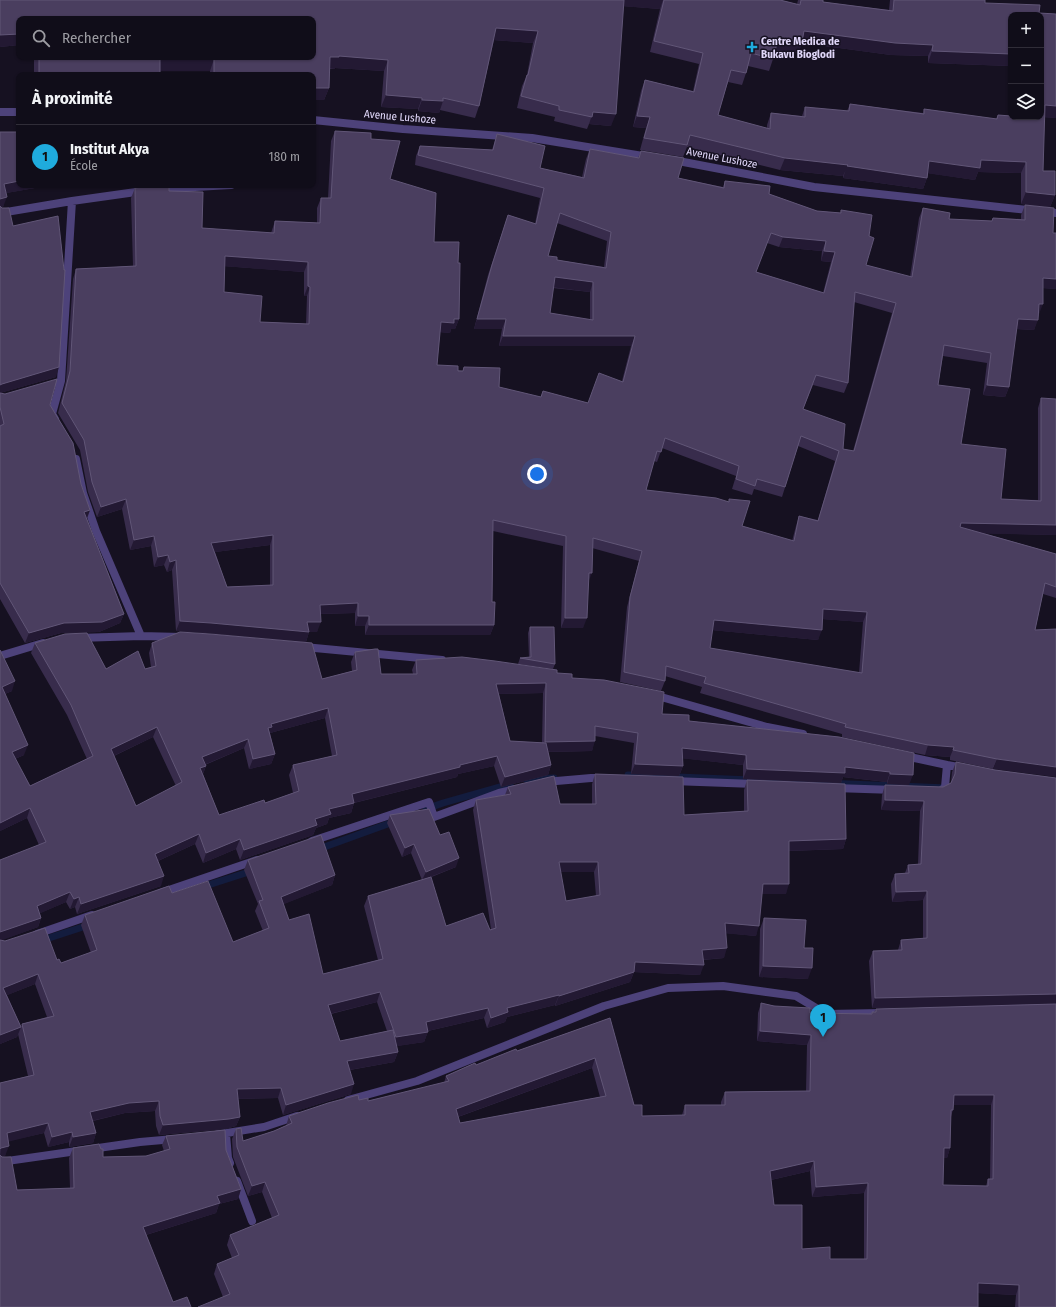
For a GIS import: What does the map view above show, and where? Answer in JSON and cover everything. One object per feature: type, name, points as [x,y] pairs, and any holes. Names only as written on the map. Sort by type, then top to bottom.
[{"type":"street","points":[[0,112],[16,112]]},
{"type":"street","name":"Avenue Lushoze","points":[[316,122],[532,138],[663,159],[814,187],[1056,213]]},
{"type":"street","points":[[0,213],[163,188]]},
{"type":"street","points":[[60,426],[52,414],[61,381],[72,201]]},
{"type":"street","points":[[46,386],[61,381]]},
{"type":"street","points":[[75,451],[83,493],[96,531],[141,636]]},
{"type":"street","points":[[69,638],[141,636],[191,637]]},
{"type":"street","points":[[0,656],[53,640]]},
{"type":"street","points":[[293,646],[447,661]]},
{"type":"street","points":[[644,692],[767,727],[814,737]]},
{"type":"street","points":[[900,755],[969,769]]},
{"type":"street","points":[[931,792],[939,792],[945,787],[947,765]]},
{"type":"street","points":[[540,783],[591,778],[614,779]]},
{"type":"street","points":[[662,781],[765,785]]},
{"type":"street","points":[[302,845],[429,802],[434,817],[499,793],[526,786]]},
{"type":"street","points":[[828,787],[907,790]]},
{"type":"street","points":[[152,895],[264,857]]},
{"type":"street","points":[[32,936],[100,913]]},
{"type":"street","points":[[338,1104],[417,1081],[604,1006],[668,988],[723,986],[796,996],[826,1014],[890,1013]]},
{"type":"street","points":[[210,1136],[264,1128],[308,1113]]},
{"type":"street","points":[[226,1134],[228,1158],[252,1221]]},
{"type":"street","points":[[0,1162],[140,1142],[179,1138]]},
{"type":"building","points":[[0,0],[624,0],[616,114],[593,112],[592,117],[559,110],[559,106],[521,96],[528,75],[538,31],[496,28],[479,106],[443,98],[443,101],[422,100],[422,98],[386,95],[388,60],[339,56],[330,57],[329,88],[316,88],[316,72],[214,72],[214,60],[316,60],[316,16],[16,16],[16,34],[0,35]]},
{"type":"building","points":[[664,0],[780,0],[800,5],[801,0],[823,0],[823,2],[893,11],[894,0],[985,0],[985,3],[1040,5],[1039,12],[1008,12],[1008,54],[932,51],[933,45],[895,43],[804,31],[802,42],[778,39],[773,59],[751,53],[746,73],[731,70],[718,115],[770,129],[771,113],[805,117],[805,107],[849,111],[850,104],[924,114],[924,109],[997,119],[998,115],[1008,116],[1008,120],[1044,120],[1044,13],[1056,14],[1056,106],[1045,105],[1043,171],[1055,171],[1055,195],[1026,192],[1026,162],[981,160],[980,168],[929,161],[927,178],[847,166],[848,165],[785,158],[690,135],[687,145],[644,138],[650,117],[637,116],[645,80],[694,92],[703,53],[654,41]]},
{"type":"building","points":[[39,60],[160,60],[160,72],[39,72]]},
{"type":"building","points":[[335,131],[371,133],[371,139],[400,141],[390,179],[436,193],[434,242],[459,242],[459,319],[454,319],[454,323],[441,322],[437,365],[458,366],[458,371],[463,371],[464,367],[500,368],[499,387],[541,397],[543,391],[588,403],[599,373],[623,382],[635,336],[503,336],[506,319],[477,319],[508,215],[536,224],[544,188],[418,155],[420,146],[493,150],[497,134],[545,146],[540,168],[584,178],[590,149],[639,158],[641,151],[684,158],[678,178],[724,188],[725,181],[770,186],[769,194],[817,211],[841,213],[841,210],[872,215],[869,236],[874,238],[866,265],[912,277],[923,208],[950,213],[949,219],[992,221],[993,218],[1025,220],[1025,205],[1054,208],[1053,233],[1056,233],[1056,279],[1043,278],[1043,304],[1039,304],[1038,320],[1018,319],[1009,387],[987,385],[991,353],[944,345],[938,385],[970,389],[961,444],[1006,449],[1001,499],[1041,501],[1041,398],[1056,399],[1056,525],[961,523],[960,527],[1056,554],[1056,587],[1045,583],[1035,630],[1056,629],[1056,767],[997,759],[953,750],[954,747],[928,745],[845,727],[846,724],[704,683],[706,677],[666,666],[665,681],[624,672],[630,597],[642,551],[593,538],[592,573],[589,573],[587,618],[565,618],[566,536],[493,520],[492,602],[495,602],[494,625],[369,625],[369,616],[358,616],[358,603],[320,605],[321,622],[307,622],[309,632],[180,621],[176,560],[170,562],[168,555],[158,557],[154,536],[134,540],[126,499],[101,507],[92,482],[84,440],[62,403],[70,371],[76,269],[136,266],[135,188],[169,188],[169,191],[203,192],[202,228],[274,233],[275,221],[320,223],[321,198],[331,198]],"holes":[[[560,213],[611,232],[606,268],[557,260],[557,257],[548,256]],[[771,233],[783,237],[826,241],[824,251],[835,252],[824,293],[756,272]],[[225,256],[308,262],[308,286],[310,287],[309,324],[260,322],[262,296],[224,292]],[[555,277],[593,282],[593,320],[550,313]],[[855,292],[896,303],[854,451],[843,449],[845,424],[803,409],[816,375],[848,383]],[[801,436],[839,451],[818,521],[799,516],[794,541],[742,526],[750,501],[729,499],[729,502],[716,498],[646,490],[657,451],[661,452],[665,438],[739,466],[736,479],[755,486],[757,479],[785,487]],[[273,535],[273,585],[227,587],[211,543]],[[823,609],[867,612],[862,673],[710,648],[714,620],[822,630]]]},
{"type":"building","points":[[0,132],[16,132],[16,182],[4,184],[7,197],[0,199]]},
{"type":"building","points":[[0,206],[2,208],[9,208],[13,226],[58,216],[65,270],[59,367],[0,385]]},
{"type":"building","points":[[57,379],[50,405],[73,443],[81,484],[90,510],[84,512],[124,614],[102,622],[64,623],[29,633],[0,583],[0,426],[4,424],[0,407],[0,393],[5,394]]},
{"type":"building","points":[[530,627],[554,627],[555,664],[520,658],[531,657]]},
{"type":"building","points":[[180,632],[312,643],[322,679],[357,670],[355,652],[375,649],[378,649],[381,674],[417,674],[416,660],[462,657],[557,670],[557,673],[572,674],[572,678],[604,680],[664,692],[662,714],[689,715],[689,721],[839,737],[914,753],[913,775],[890,774],[890,772],[845,767],[845,773],[747,769],[746,755],[682,748],[683,766],[635,764],[638,733],[595,726],[595,741],[545,742],[546,683],[496,684],[510,741],[546,743],[551,765],[505,777],[497,756],[460,765],[460,767],[352,794],[354,803],[329,809],[331,814],[315,819],[317,825],[244,850],[240,839],[206,853],[199,834],[155,854],[164,876],[81,904],[79,897],[74,899],[70,892],[37,906],[41,918],[0,932],[0,860],[46,842],[30,808],[0,823],[0,650],[15,681],[2,687],[28,745],[12,752],[30,786],[93,756],[71,705],[35,643],[65,634],[87,633],[106,669],[138,651],[145,669],[156,666],[152,643]],"holes":[[[328,708],[337,755],[293,765],[299,791],[265,803],[264,800],[219,815],[200,768],[206,766],[202,757],[248,739],[253,759],[275,754],[268,728],[272,727],[271,724]],[[157,727],[182,782],[136,806],[111,749]]]},
{"type":"building","points":[[956,762],[995,770],[1056,778],[1056,994],[875,998],[873,951],[902,950],[901,940],[927,938],[927,891],[896,892],[895,874],[909,873],[908,865],[921,864],[924,801],[885,800],[885,785],[943,787],[951,783],[955,774]]},
{"type":"building","points":[[595,774],[683,777],[684,815],[748,811],[747,780],[845,784],[846,839],[789,841],[789,884],[763,884],[759,926],[725,923],[727,948],[702,950],[704,965],[635,962],[634,972],[559,996],[507,1008],[508,1012],[491,1018],[488,1008],[426,1022],[428,1032],[396,1037],[380,992],[328,1005],[340,1041],[393,1030],[398,1052],[347,1061],[354,1084],[286,1105],[281,1088],[237,1089],[240,1117],[163,1125],[160,1116],[159,1101],[129,1103],[90,1112],[96,1133],[73,1137],[72,1132],[52,1137],[48,1123],[7,1133],[9,1146],[0,1149],[0,1083],[34,1075],[22,1024],[54,1016],[38,974],[3,988],[21,1027],[0,1035],[0,940],[5,941],[45,928],[57,960],[59,959],[61,963],[97,950],[85,915],[169,886],[172,893],[208,881],[233,942],[269,928],[259,901],[263,900],[248,860],[321,835],[335,875],[281,897],[289,920],[309,914],[323,974],[383,959],[368,896],[431,877],[446,926],[483,913],[490,930],[496,928],[476,800],[511,794],[508,787],[554,776],[560,804],[596,804]],"holes":[[[559,862],[598,862],[600,895],[566,901]]]},
{"type":"building","points":[[429,809],[440,835],[449,832],[459,858],[426,872],[414,844],[405,848],[390,815]]},
{"type":"building","points":[[764,918],[806,920],[804,948],[813,948],[812,968],[763,966]]},
{"type":"building","points":[[761,1003],[774,1006],[810,1008],[810,1013],[872,1014],[872,1012],[876,1012],[876,1009],[1056,1004],[1056,1307],[1019,1307],[1019,1285],[978,1283],[978,1307],[198,1307],[230,1294],[217,1264],[239,1255],[230,1235],[279,1215],[265,1182],[252,1186],[237,1147],[236,1129],[241,1128],[243,1141],[274,1131],[292,1123],[289,1116],[328,1103],[358,1095],[359,1100],[368,1098],[368,1101],[449,1081],[446,1076],[475,1063],[476,1065],[516,1049],[517,1051],[610,1018],[634,1105],[642,1105],[642,1116],[685,1115],[685,1105],[725,1105],[725,1092],[810,1091],[811,1035],[760,1031]],"holes":[[[595,1058],[606,1096],[460,1123],[456,1109]],[[954,1095],[994,1095],[993,1179],[988,1179],[988,1186],[943,1185],[944,1148],[950,1148],[951,1110],[953,1110]],[[814,1161],[816,1187],[868,1183],[867,1259],[830,1259],[830,1247],[802,1249],[802,1205],[774,1205],[770,1171]]]},
{"type":"building","points":[[225,1130],[226,1150],[241,1189],[217,1196],[220,1203],[143,1227],[173,1302],[187,1297],[191,1307],[0,1307],[0,1155],[2,1157],[11,1157],[17,1190],[74,1188],[73,1148],[99,1144],[101,1149],[103,1149],[103,1157],[146,1156],[170,1149],[166,1136]]},
{"type":"waterway","points":[[628,775],[947,788]]},
{"type":"waterway","points":[[526,779],[554,778]]},
{"type":"waterway","points":[[426,809],[510,784]]},
{"type":"waterway","points":[[316,850],[396,821]]},
{"type":"waterway","points":[[202,887],[255,870]]},
{"type":"waterway","points":[[40,941],[89,925]]},
{"type":"place","name":"Centre Medica de Bukavu Bioglodi","points":[[752,47]]},
{"type":"place","name":"Institut Akya","points":[[823,1037]]}]
